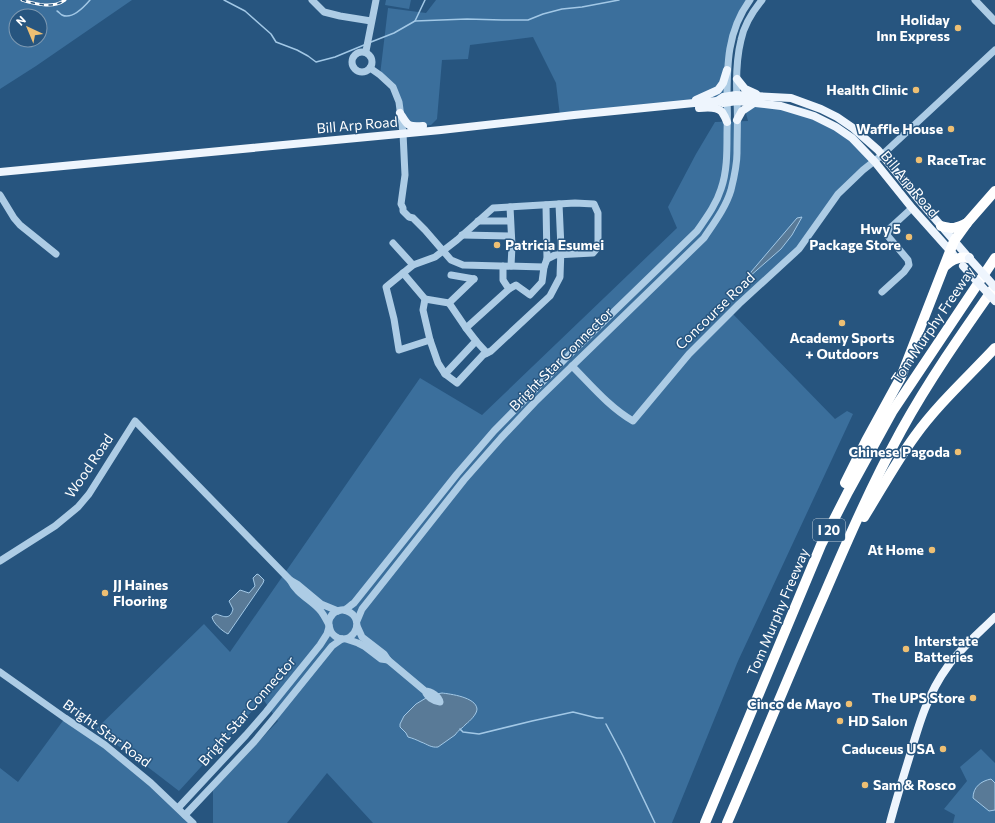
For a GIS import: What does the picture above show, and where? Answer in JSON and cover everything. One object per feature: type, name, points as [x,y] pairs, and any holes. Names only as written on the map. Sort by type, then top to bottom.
[{"type":"highway","points":[[941,226],[953,228],[966,223],[995,191]]},
{"type":"highway","points":[[822,545],[826,525],[859,455],[901,376],[945,266],[959,254],[966,223]]},
{"type":"highway","name":"Tom Murphy Freeway","points":[[705,823],[822,545],[848,492],[892,412],[995,258]]},
{"type":"highway","name":"Tom Murphy Freeway","points":[[728,823],[845,545],[876,479],[911,413],[995,287]]},
{"type":"highway","points":[[845,545],[914,437],[940,405],[995,348]]},
{"type":"main road","points":[[689,103],[718,90],[723,83],[727,70]]},
{"type":"main road","points":[[737,79],[745,89],[764,96]]},
{"type":"main road","name":"Bill Arp Road","points":[[0,172],[441,130],[574,114],[717,101],[723,97],[727,99],[764,96],[791,98],[821,109],[837,117],[853,128],[878,150],[941,226],[959,254],[995,301]]},
{"type":"main road","name":"Bill Arp Road","points":[[737,98],[754,103],[781,106],[814,116],[836,127],[852,138],[875,162],[912,208],[995,287]]},
{"type":"main road","points":[[737,120],[742,111],[754,103]]},
{"type":"main road","points":[[653,107],[656,112],[708,107],[722,112],[727,122]]},
{"type":"main road","points":[[400,113],[406,123],[411,127],[431,125],[441,130]]},
{"type":"main road","points":[[890,823],[920,720],[938,680],[961,650],[995,617]]},
{"type":"street","points":[[312,0],[324,12],[371,21]]},
{"type":"street","points":[[366,51],[376,0]]},
{"type":"street","name":"Bright Star Connector","points":[[341,611],[348,608],[358,598],[457,474],[494,431],[565,359],[696,231],[707,217],[721,189],[728,154],[728,54],[732,36],[742,11],[750,0]]},
{"type":"street","name":"Bright Star Connector","points":[[357,623],[366,604],[482,459],[535,402],[704,238],[715,222],[731,192],[734,178],[737,155],[738,56],[741,39],[751,15],[762,0]]},
{"type":"street","points":[[975,0],[995,21]]},
{"type":"street","points":[[875,162],[995,50]]},
{"type":"street","points":[[366,51],[370,54],[373,62],[370,68],[369,70],[362,72],[353,67],[352,62],[356,54],[366,51]]},
{"type":"street","points":[[370,68],[393,87],[399,102],[403,133],[405,175],[401,204],[403,208],[406,208],[412,214],[413,218],[450,260],[463,265],[544,267]]},
{"type":"street","name":"Concourse Road","points":[[572,366],[610,404],[625,417],[633,421],[689,354],[739,304],[799,249],[838,194],[863,170],[875,162]]},
{"type":"street","points":[[0,195],[20,225],[56,254]]},
{"type":"street","points":[[466,328],[509,289],[516,285],[530,295],[542,282],[544,267],[547,259],[546,204]]},
{"type":"street","points":[[430,340],[399,350],[394,319],[386,287],[412,265],[435,257],[493,208],[546,204],[594,204],[598,213],[598,247],[593,253],[555,255],[547,259]]},
{"type":"street","points":[[425,299],[423,310],[430,340],[438,363],[445,374],[457,383],[483,355],[491,351],[550,296],[560,277],[561,248],[559,204]]},
{"type":"street","points":[[509,289],[503,280],[512,246],[510,207]]},
{"type":"street","points":[[882,292],[904,272],[908,265],[908,260],[887,235],[889,229],[912,208]]},
{"type":"street","points":[[478,221],[510,221]]},
{"type":"street","points":[[462,235],[511,236]]},
{"type":"street","points":[[394,243],[412,265]]},
{"type":"street","points":[[403,273],[425,299],[449,303],[466,328],[487,353]]},
{"type":"street","points":[[449,303],[474,279],[451,275]]},
{"type":"street","points":[[445,374],[476,341]]},
{"type":"street","name":"Wood Road","points":[[0,561],[55,526],[78,507],[93,488],[135,421],[290,580]]},
{"type":"street","points":[[290,580],[321,604],[341,611]]},
{"type":"street","points":[[290,580],[294,588],[322,613],[329,626],[330,632],[333,635],[337,638],[358,643],[381,659],[388,660]]},
{"type":"street","points":[[329,626],[331,617],[334,613],[348,611],[355,617],[362,637],[384,654],[388,660],[425,691],[426,695],[443,704]]},
{"type":"street","points":[[344,639],[354,634],[357,623]]},
{"type":"street","name":"Bright Star Connector","points":[[178,808],[266,712],[320,645],[327,634],[329,626]]},
{"type":"street","name":"Bright Star Connector","points":[[185,815],[254,742],[332,646],[344,639]]},
{"type":"street","name":"Bright Star Road","points":[[0,672],[106,745],[152,782],[193,823]]},
{"type":"shaded area","points":[[0,0],[132,0],[0,89]]},
{"type":"shaded area","points":[[386,0],[411,0],[409,9],[385,5]]},
{"type":"shaded area","points":[[436,0],[750,0],[732,36],[727,96],[560,116],[556,83],[533,37],[470,45],[468,59],[442,60],[437,119],[431,125],[411,127],[406,123],[393,87],[380,75],[388,8],[426,13]]},
{"type":"shaded area","points":[[742,98],[806,108],[856,135],[875,158],[849,184],[799,249],[731,312],[835,419],[847,411],[853,414],[738,661],[672,823],[373,823],[327,773],[287,823],[213,823],[213,790],[278,721],[263,699],[179,791],[136,758],[95,730],[204,624],[230,652],[420,378],[482,415],[677,228],[668,207],[715,122],[748,121]]},
{"type":"shaded area","points":[[802,217],[792,235],[781,249],[749,277],[751,272],[797,218]]},
{"type":"shaded area","points":[[257,574],[264,580],[263,583],[228,634],[218,627],[212,617],[216,614],[226,617],[230,615],[233,609],[229,601],[240,590],[249,593],[255,586],[253,578]]},
{"type":"shaded area","points":[[442,693],[468,699],[476,705],[477,711],[475,715],[455,735],[438,747],[431,746],[408,737],[400,727],[404,716],[416,704],[431,695]]},
{"type":"shaded area","points":[[65,718],[128,763],[193,823],[0,823],[0,768],[18,782]]},
{"type":"shaded area","points":[[981,749],[995,763],[995,823],[953,823],[955,815],[944,809],[967,781],[960,767]]},
{"type":"shaded area","points":[[991,779],[995,783],[995,810],[989,811],[973,798],[973,794],[978,785]]},
{"type":"waterway","points":[[57,11],[62,15],[70,16],[78,12],[90,0]]},
{"type":"waterway","points":[[224,0],[245,11],[271,34],[276,42],[297,50],[316,62],[335,57],[364,45]]},
{"type":"waterway","points":[[415,21],[425,0]]},
{"type":"waterway","points":[[371,42],[394,33],[415,21],[467,19],[528,20],[562,9],[619,0]]},
{"type":"waterway","points":[[460,729],[463,732],[479,734],[573,712],[603,718]]},
{"type":"waterway","points":[[606,724],[655,823]]},
{"type":"railway","points":[[22,0],[44,5],[60,3],[65,0]]},
{"type":"place","name":"Holiday Inn Express","points":[[958,28]]},
{"type":"place","name":"Health Clinic","points":[[916,90]]},
{"type":"place","name":"Waffle House","points":[[951,129]]},
{"type":"place","name":"RaceTrac","points":[[919,160]]},
{"type":"place","name":"Hwy 5 Package Store","points":[[909,237]]},
{"type":"place","name":"Patricia Esumei","points":[[497,245]]},
{"type":"place","name":"Academy Sports + Outdoors","points":[[842,323]]},
{"type":"place","name":"Chinese Pagoda","points":[[958,452]]},
{"type":"place","name":"At Home","points":[[932,550]]},
{"type":"place","name":"JJ Haines Flooring","points":[[105,593]]},
{"type":"place","name":"Interstate Batteries","points":[[906,649]]},
{"type":"place","name":"The UPS Store","points":[[973,698]]},
{"type":"place","name":"Cinco de Mayo","points":[[849,704]]},
{"type":"place","name":"HD Salon","points":[[840,721]]},
{"type":"place","name":"Caduceus USA","points":[[943,749]]},
{"type":"place","name":"Sam & Rosco","points":[[865,785]]}]
